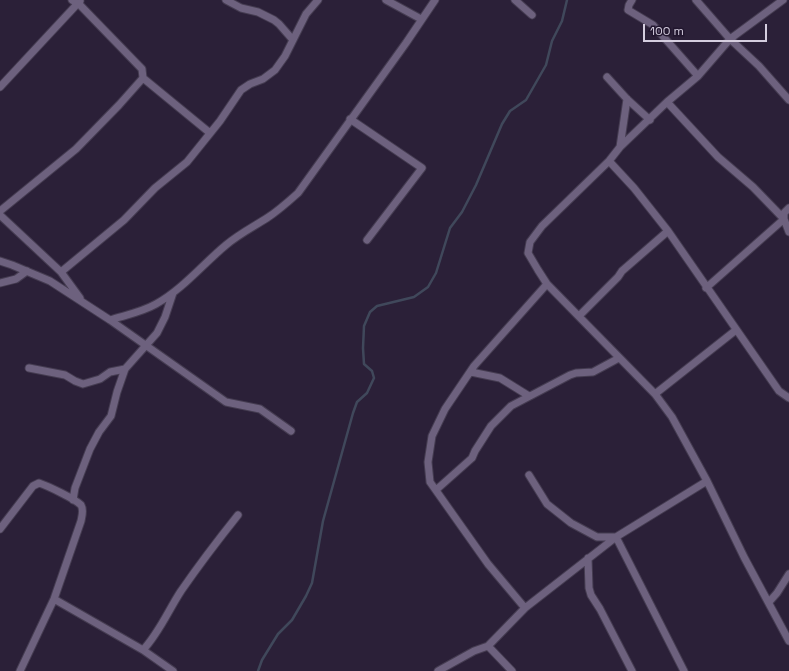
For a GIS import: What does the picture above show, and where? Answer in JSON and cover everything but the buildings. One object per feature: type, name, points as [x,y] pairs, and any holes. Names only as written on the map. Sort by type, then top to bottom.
[{"type":"street","points":[[226,0],[241,8],[258,12],[274,20],[293,40]]},
{"type":"street","points":[[61,272],[124,220],[155,188],[187,162],[220,121],[241,90],[250,84],[263,79],[275,70],[293,40],[306,14],[318,0]]},
{"type":"street","points":[[386,0],[421,19]]},
{"type":"street","points":[[110,320],[144,310],[173,293],[226,245],[284,206],[298,193],[406,43],[434,0]]},
{"type":"street","points":[[515,0],[532,15]]},
{"type":"street","points":[[632,0],[629,4],[628,10],[653,25],[698,76]]},
{"type":"street","points":[[696,0],[730,39],[759,66],[789,100]]},
{"type":"street","points":[[783,0],[730,39],[698,76],[667,102],[650,120],[620,147],[609,161],[542,226],[530,242],[528,253],[548,284],[655,394],[672,417],[707,481],[744,557],[789,641]]},
{"type":"street","points":[[0,87],[77,1],[142,69],[143,78],[210,133]]},
{"type":"street","points":[[607,77],[627,99],[650,120]]},
{"type":"street","points":[[0,211],[76,149],[143,78]]},
{"type":"street","points":[[620,147],[627,99]]},
{"type":"street","points":[[667,102],[718,157],[753,187],[784,219]]},
{"type":"street","points":[[350,119],[422,168],[367,240]]},
{"type":"street","points":[[609,161],[634,188],[668,231],[706,288],[779,391],[789,398]]},
{"type":"street","points":[[789,208],[784,213],[784,219],[789,232]]},
{"type":"street","points":[[0,215],[61,272],[82,302]]},
{"type":"street","points":[[706,288],[784,219]]},
{"type":"street","points":[[578,316],[618,277],[622,271],[668,231]]},
{"type":"street","points":[[0,261],[50,281],[147,345],[226,402],[260,409],[291,431]]},
{"type":"street","points":[[0,283],[16,278],[27,271]]},
{"type":"street","points":[[525,608],[488,564],[430,482],[428,462],[432,436],[445,409],[471,372],[548,284]]},
{"type":"street","points":[[73,500],[75,488],[90,449],[99,432],[111,416],[125,369],[157,333],[165,317],[173,293]]},
{"type":"street","points":[[655,394],[736,330]]},
{"type":"street","points":[[436,490],[472,458],[491,426],[511,406],[570,375],[576,373],[593,372],[619,358]]},
{"type":"street","points":[[29,368],[65,375],[83,384],[100,379],[110,372],[125,369]]},
{"type":"street","points":[[471,372],[500,378],[529,396]]},
{"type":"street","points":[[528,475],[547,504],[571,523],[597,537],[616,537]]},
{"type":"street","points":[[438,671],[474,651],[488,646],[525,608],[588,558],[616,537],[707,481]]},
{"type":"street","points":[[0,529],[33,486],[38,483],[73,500],[81,505],[83,509],[83,515],[54,598],[20,671]]},
{"type":"street","points":[[143,650],[151,642],[198,566],[238,515]]},
{"type":"street","points":[[616,537],[684,671]]},
{"type":"street","points":[[588,558],[589,588],[591,594],[632,671]]},
{"type":"street","points":[[769,602],[777,593],[789,574]]},
{"type":"street","points":[[54,598],[143,650],[173,671]]},
{"type":"street","points":[[488,646],[512,671]]},
{"type":"waterway","points":[[258,671],[262,660],[278,634],[292,620],[312,583],[323,521],[353,413],[357,402],[367,393],[374,378],[372,371],[364,364],[363,348],[364,326],[370,312],[377,306],[414,297],[428,287],[436,273],[450,228],[462,212],[476,185],[502,124],[510,111],[526,100],[546,65],[552,41],[562,21],[567,0]]}]
